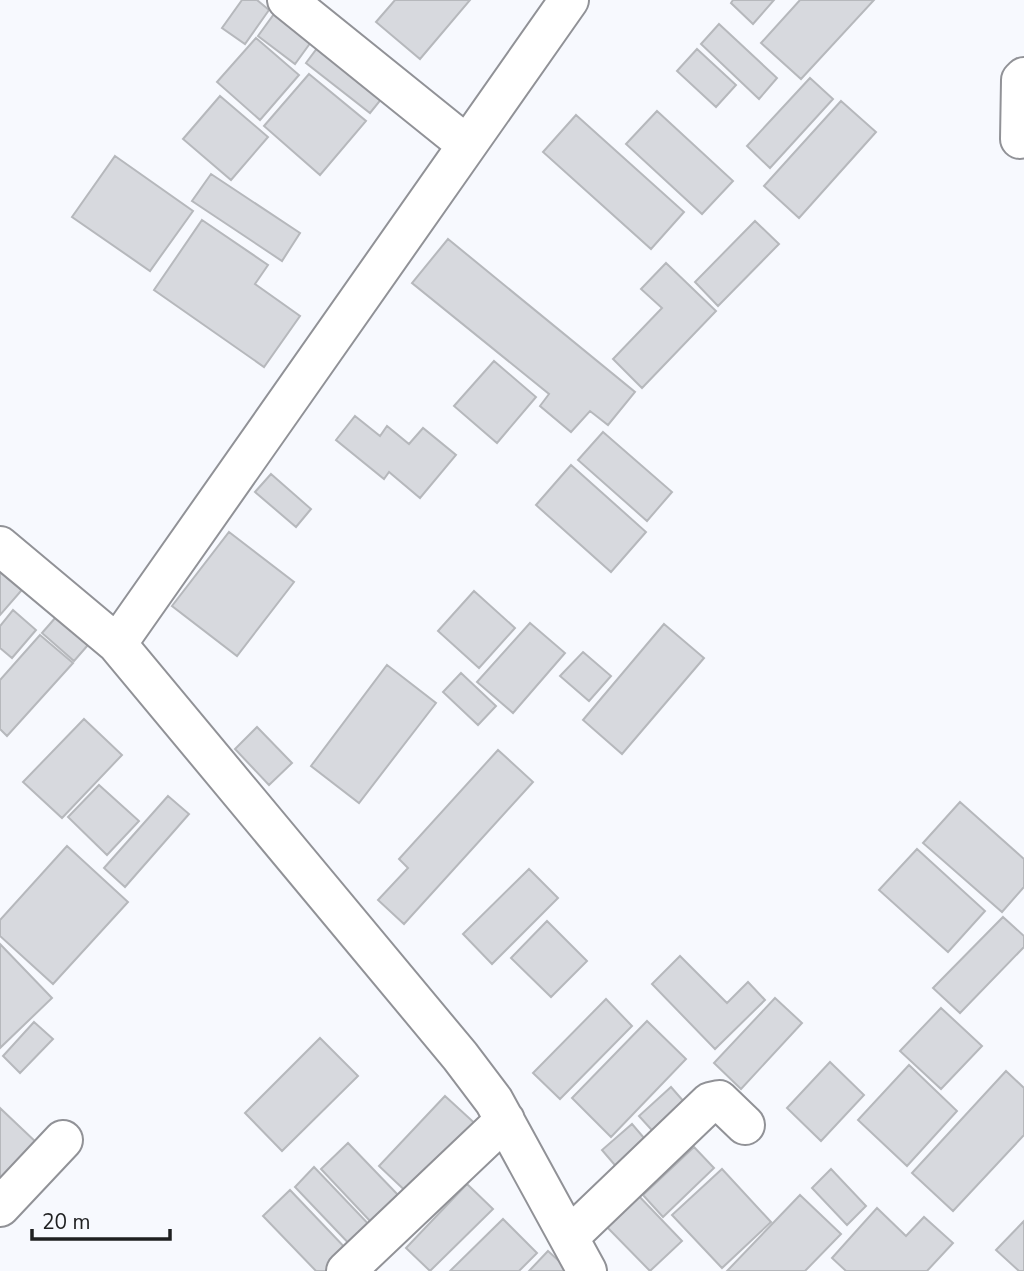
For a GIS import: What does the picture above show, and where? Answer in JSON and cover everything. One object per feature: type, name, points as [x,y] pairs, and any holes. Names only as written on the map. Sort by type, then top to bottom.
[{"type":"street","points":[[287,0],[467,145]]},
{"type":"street","points":[[117,644],[569,0]]},
{"type":"street","points":[[1020,139],[1021,80],[1024,76]]},
{"type":"street","points":[[0,546],[117,644],[460,1056],[505,1120],[587,1271]]},
{"type":"street","points":[[569,1237],[710,1102],[719,1100],[745,1125]]},
{"type":"street","points":[[346,1271],[505,1120]]},
{"type":"street","points":[[0,1207],[63,1140]]},
{"type":"building","points":[[242,0],[257,0],[269,10],[245,44],[222,28]]},
{"type":"building","points":[[395,0],[470,0],[420,59],[376,22]]},
{"type":"building","points":[[733,0],[774,0],[753,24],[731,3]]},
{"type":"building","points":[[800,0],[874,0],[801,79],[761,43]]},
{"type":"building","points":[[274,14],[311,42],[295,64],[258,36]]},
{"type":"building","points":[[719,24],[777,78],[759,99],[701,44]]},
{"type":"building","points":[[256,38],[299,75],[260,120],[217,82]]},
{"type":"building","points":[[318,47],[383,97],[370,113],[306,63]]},
{"type":"building","points":[[697,49],[736,85],[716,107],[677,71]]},
{"type":"building","points":[[309,74],[366,121],[320,175],[264,126]]},
{"type":"building","points":[[810,78],[833,99],[770,168],[747,146]]},
{"type":"building","points":[[220,96],[268,137],[231,180],[183,139]]},
{"type":"building","points":[[841,101],[876,132],[799,218],[764,186]]},
{"type":"building","points":[[657,111],[733,181],[702,214],[626,144]]},
{"type":"building","points":[[576,115],[684,212],[651,249],[543,152]]},
{"type":"building","points":[[115,156],[193,211],[150,271],[72,217]]},
{"type":"building","points":[[211,174],[300,233],[282,261],[192,201]]},
{"type":"building","points":[[202,220],[268,265],[255,284],[300,316],[264,367],[154,290]]},
{"type":"building","points":[[755,221],[779,244],[718,306],[695,282]]},
{"type":"building","points":[[448,239],[635,392],[608,425],[590,411],[571,432],[540,406],[549,394],[412,283]]},
{"type":"building","points":[[666,263],[716,311],[642,388],[613,359],[662,308],[641,289]]},
{"type":"building","points":[[494,361],[536,397],[497,443],[454,406]]},
{"type":"building","points":[[355,416],[380,436],[387,426],[409,444],[423,428],[456,455],[420,498],[389,472],[384,479],[336,440]]},
{"type":"building","points":[[603,432],[672,492],[647,521],[578,460]]},
{"type":"building","points":[[571,465],[646,532],[611,572],[536,505]]},
{"type":"building","points":[[271,474],[311,509],[296,527],[255,492]]},
{"type":"building","points":[[229,532],[294,582],[237,656],[172,606]]},
{"type":"building","points":[[0,561],[27,584],[0,615]]},
{"type":"building","points":[[474,591],[515,628],[479,668],[438,631]]},
{"type":"building","points":[[63,609],[95,637],[74,661],[42,633]]},
{"type":"building","points":[[13,610],[36,630],[12,658],[0,648],[0,626]]},
{"type":"building","points":[[530,623],[565,653],[513,713],[477,682]]},
{"type":"building","points":[[664,624],[704,658],[622,754],[583,720]]},
{"type":"building","points":[[40,635],[73,663],[7,736],[0,729],[0,680]]},
{"type":"building","points":[[583,652],[611,676],[589,701],[560,676]]},
{"type":"building","points":[[387,665],[436,703],[359,803],[311,766]]},
{"type":"building","points":[[461,673],[496,706],[478,725],[443,692]]},
{"type":"building","points":[[84,719],[122,755],[62,818],[23,782]]},
{"type":"building","points":[[257,727],[292,763],[269,785],[235,749]]},
{"type":"building","points":[[498,750],[533,782],[404,924],[378,900],[408,868],[399,859]]},
{"type":"building","points":[[99,785],[139,821],[107,855],[68,817]]},
{"type":"building","points":[[168,796],[189,814],[125,887],[104,868]]},
{"type":"building","points":[[960,802],[1024,859],[1024,887],[1002,912],[923,843]]},
{"type":"building","points":[[67,846],[128,902],[53,984],[0,936],[0,920]]},
{"type":"building","points":[[917,849],[985,911],[948,952],[879,890]]},
{"type":"building","points":[[529,869],[558,898],[492,964],[463,934]]},
{"type":"building","points":[[1003,917],[1024,936],[1024,947],[960,1013],[933,988]]},
{"type":"building","points":[[547,921],[587,961],[551,997],[511,958]]},
{"type":"building","points":[[0,944],[52,998],[0,1048]]},
{"type":"building","points":[[680,956],[727,1003],[748,982],[765,1000],[715,1049],[652,984]]},
{"type":"building","points":[[775,998],[802,1023],[741,1089],[714,1063]]},
{"type":"building","points":[[606,999],[632,1026],[560,1099],[533,1073]]},
{"type":"building","points":[[941,1008],[982,1046],[941,1089],[900,1051]]},
{"type":"building","points":[[647,1021],[686,1059],[611,1137],[572,1098]]},
{"type":"building","points":[[34,1022],[53,1039],[20,1073],[3,1056]]},
{"type":"building","points":[[320,1038],[358,1076],[282,1151],[245,1113]]},
{"type":"building","points":[[830,1062],[864,1095],[821,1141],[787,1108]]},
{"type":"building","points":[[909,1065],[957,1111],[907,1166],[858,1120]]},
{"type":"building","points":[[1006,1071],[1024,1088],[1024,1135],[953,1211],[912,1173]]},
{"type":"building","points":[[671,1087],[692,1111],[660,1139],[639,1116]]},
{"type":"building","points":[[445,1096],[481,1129],[414,1199],[379,1166]]},
{"type":"building","points":[[0,1108],[38,1144],[0,1183]]},
{"type":"building","points":[[632,1124],[650,1145],[620,1171],[602,1150]]},
{"type":"building","points":[[348,1143],[399,1196],[371,1222],[321,1169]]},
{"type":"building","points":[[694,1147],[714,1168],[663,1217],[643,1195]]},
{"type":"building","points":[[314,1167],[376,1232],[356,1251],[295,1187]]},
{"type":"building","points":[[722,1169],[771,1222],[722,1268],[672,1215]]},
{"type":"building","points":[[831,1169],[866,1206],[847,1225],[812,1188]]},
{"type":"building","points":[[467,1184],[493,1209],[430,1271],[406,1248]]},
{"type":"building","points":[[290,1190],[351,1254],[334,1271],[316,1271],[263,1216]]},
{"type":"building","points":[[635,1192],[682,1241],[650,1271],[603,1223]]},
{"type":"building","points":[[800,1195],[841,1234],[805,1271],[727,1271]]},
{"type":"building","points":[[877,1208],[906,1236],[924,1217],[953,1243],[927,1271],[846,1271],[832,1258]]},
{"type":"building","points":[[503,1219],[537,1253],[519,1271],[450,1271]]},
{"type":"building","points":[[1024,1221],[1024,1271],[1019,1271],[996,1250]]},
{"type":"building","points":[[548,1251],[570,1271],[529,1271]]}]
